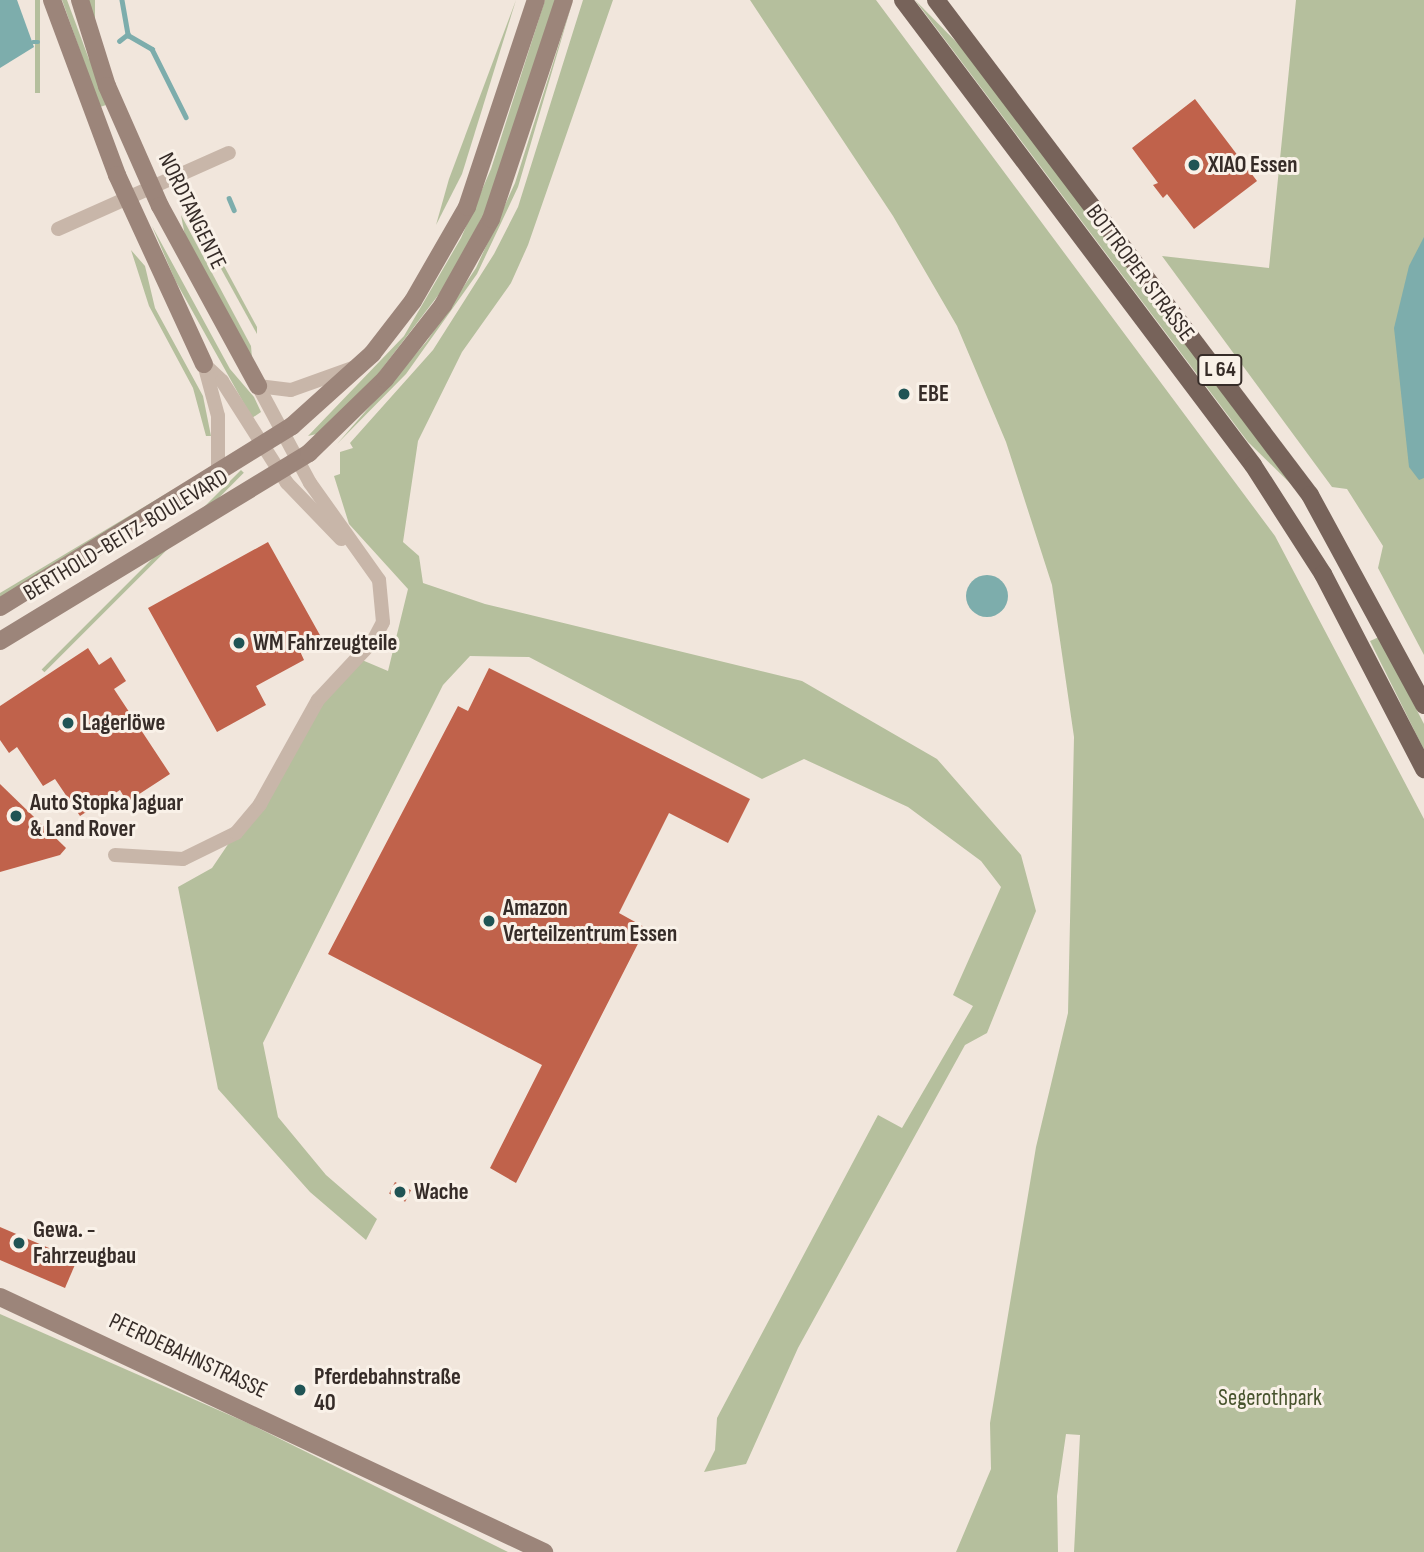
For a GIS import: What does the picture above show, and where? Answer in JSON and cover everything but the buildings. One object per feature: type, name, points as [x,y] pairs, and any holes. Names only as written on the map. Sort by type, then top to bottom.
[{"type":"main road","points":[[52,0],[127,198],[204,364]]},
{"type":"main road","name":"NORDTANGENTE","points":[[80,0],[107,86],[151,187],[258,386]]},
{"type":"main road","name":"BERTHOLD-BEITZ-BOULEVARD","points":[[0,607],[281,433],[367,359],[423,285],[471,199],[536,0]]},
{"type":"main road","name":"BERTHOLD-BEITZ-BOULEVARD","points":[[0,641],[297,461],[333,434],[380,385],[461,276],[507,181],[564,0]]},
{"type":"main road","name":"BOTTROPER STRASSE","points":[[903,0],[1253,464],[1323,574],[1424,769]]},
{"type":"main road","name":"BOTTROPER STRASSE","points":[[936,0],[1241,398],[1355,569],[1424,705]]},
{"type":"main road","points":[[1323,574],[1355,569]]},
{"type":"main road","name":"PFERDEBAHNSTRASSE","points":[[0,1297],[544,1552]]},
{"type":"street","points":[[58,229],[229,153]]},
{"type":"street","points":[[258,386],[291,390],[367,359]]},
{"type":"street","points":[[204,364],[222,381],[278,472],[360,556]]},
{"type":"street","points":[[204,364],[218,416],[218,473]]},
{"type":"street","name":"NORDTANGENTE","points":[[258,386],[281,433]]},
{"type":"street","points":[[115,855],[191,857],[222,843],[253,815],[318,700],[380,630],[383,589],[281,433]]},
{"type":"green space","points":[[35,0],[40,0],[40,93],[35,93]]},
{"type":"green space","points":[[62,0],[67,0],[106,105],[100,107]]},
{"type":"green space","points":[[89,0],[95,0],[95,87],[89,87]]},
{"type":"green space","points":[[516,0],[462,174],[436,225],[449,179]]},
{"type":"green space","points":[[545,0],[556,0],[488,206],[446,285],[371,383],[321,433],[308,436],[404,336],[461,238],[491,169]]},
{"type":"green space","points":[[573,0],[518,187],[477,274],[406,374],[337,444],[427,341],[476,268],[515,183]]},
{"type":"green space","points":[[583,0],[613,0],[528,245],[511,283],[462,352],[418,441],[403,542],[419,556],[423,583],[485,604],[802,681],[937,759],[1021,855],[1036,911],[987,1033],[965,1045],[798,1348],[746,1464],[704,1472],[715,1450],[717,1418],[878,1115],[902,1128],[973,1006],[953,995],[1001,887],[981,861],[908,807],[804,759],[762,779],[529,657],[470,656],[443,685],[263,1043],[278,1117],[326,1175],[377,1219],[366,1240],[310,1192],[218,1089],[178,887],[212,868],[332,691],[362,660],[388,671],[408,589],[349,524],[334,476],[340,474],[340,452],[353,448],[350,443],[433,350],[494,254],[518,207]]},
{"type":"green space","name":"Segerothpark","points":[[750,0],[876,0],[1275,536],[1424,819],[1424,1552],[1074,1552],[1080,1435],[1066,1434],[1057,1496],[1058,1552],[956,1552],[991,1469],[990,1423],[1036,1147],[1068,1013],[1074,737],[1052,585],[1006,442],[957,326],[893,216]]},
{"type":"green space","points":[[915,0],[976,62],[1293,486],[1248,442]]},
{"type":"green space","points":[[1296,0],[1424,0],[1424,655],[1378,568],[1383,546],[1347,489],[1332,487],[1162,256],[1269,268]]},
{"type":"green space","points":[[195,212],[257,327],[257,334],[203,236]]},
{"type":"green space","points":[[181,215],[251,346],[252,358],[185,236]]},
{"type":"green space","points":[[152,226],[230,369],[254,397],[261,412],[252,418],[175,280]]},
{"type":"green space","points":[[131,250],[145,266],[155,308],[203,396],[211,436],[206,436],[193,388],[149,306]]},
{"type":"green space","points":[[241,470],[244,473],[44,672],[42,669]]},
{"type":"green space","points":[[179,486],[0,598],[0,593]]},
{"type":"green space","points":[[1379,637],[1424,724],[1424,750],[1370,641]]},
{"type":"green space","points":[[0,1314],[250,1424],[508,1552],[0,1552]]},
{"type":"water","points":[[0,0],[17,0],[34,47],[0,68]]},
{"type":"water","points":[[1424,237],[1424,478],[1419,480],[1409,467],[1394,328],[1409,266]]},
{"type":"water","points":[[987,575],[1002,581],[1008,596],[1002,611],[987,617],[972,611],[966,596],[972,581]]},
{"type":"waterway","points":[[122,0],[128,35],[152,49],[186,117]]},
{"type":"waterway","points":[[119,41],[128,34]]},
{"type":"waterway","points":[[33,42],[38,42]]},
{"type":"waterway","points":[[229,198],[234,210]]},
{"type":"place","name":"XIAO Essen","points":[[1194,165]]},
{"type":"place","name":"EBE","points":[[904,394]]},
{"type":"place","name":"WM Fahrzeugteile","points":[[239,643]]},
{"type":"place","name":"Lagerlöwe","points":[[68,723]]},
{"type":"place","name":"Auto Stopka Jaguar & Land Rover","points":[[16,816]]},
{"type":"place","name":"Amazon Verteilzentrum Essen","points":[[489,921]]},
{"type":"place","name":"Wache","points":[[400,1192]]},
{"type":"place","name":"Gewa. - Fahrzeugbau","points":[[19,1243]]},
{"type":"place","name":"Pferdebahnstraße 40","points":[[300,1390]]}]
